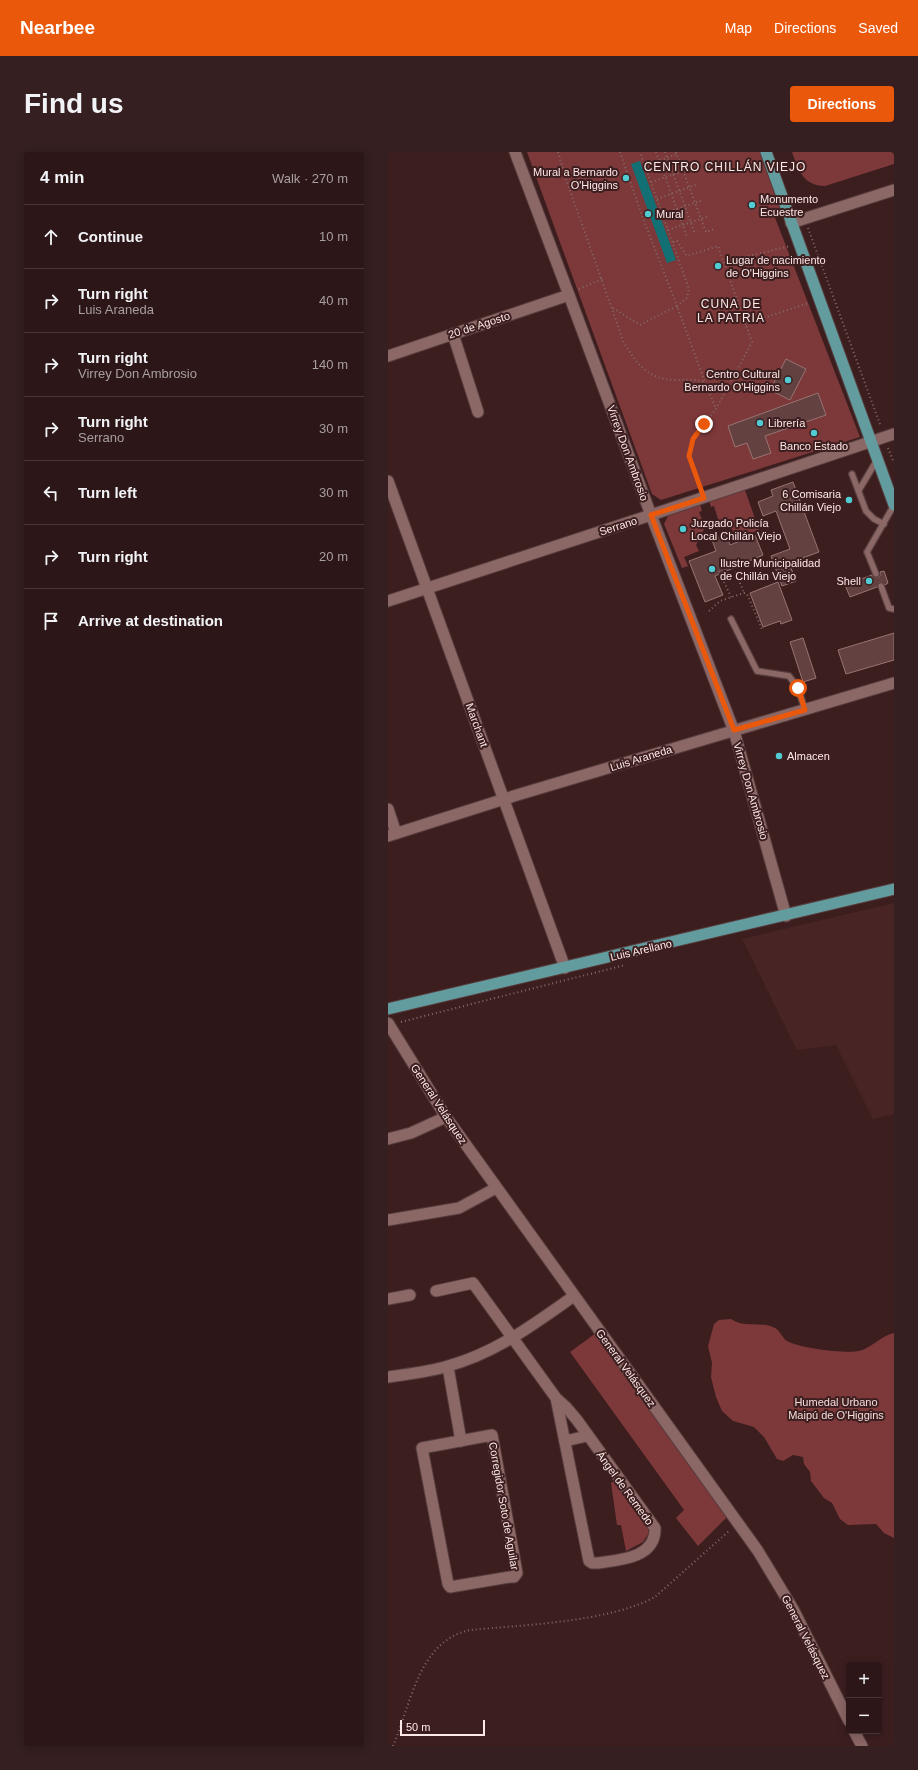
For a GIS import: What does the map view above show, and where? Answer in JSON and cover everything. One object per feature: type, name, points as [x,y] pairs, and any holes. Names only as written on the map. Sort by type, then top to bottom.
[{"type":"main road","points":[[766,152],[894,505]]},
{"type":"main road","name":"Luis Arellano","points":[[388,1009],[786,916],[894,889]]},
{"type":"street","name":"Virrey Don Ambrosio","points":[[514,152],[734,730],[786,916]]},
{"type":"street","points":[[791,223],[894,190]]},
{"type":"street","name":"20 de Agosto","points":[[388,356],[569,295]]},
{"type":"street","points":[[453,334],[478,412]]},
{"type":"street","name":"Serrano","points":[[388,602],[889,436]]},
{"type":"street","name":"Marchant","points":[[388,481],[565,968]]},
{"type":"street","name":"Luis Araneda","points":[[392,835],[504,799],[894,683]]},
{"type":"street","points":[[388,809],[392,835]]},
{"type":"street","name":"General Velásquez","points":[[388,1023],[446,1117],[758,1550],[793,1609],[846,1715]]},
{"type":"street","points":[[388,1139],[410,1133],[446,1117]]},
{"type":"street","points":[[388,1220],[459,1208],[496,1188]]},
{"type":"street","name":"Ángel de Remedo","points":[[436,1291],[473,1283],[556,1398],[566,1407],[655,1528],[654,1540],[638,1555],[598,1563],[589,1562],[556,1398]]},
{"type":"street","points":[[388,1299],[410,1295]]},
{"type":"street","points":[[388,1377],[448,1366],[481,1355],[513,1339],[574,1296]]},
{"type":"street","points":[[448,1366],[461,1441]]},
{"type":"street","name":"Corregidor Soto de Aguilar","points":[[492,1435],[517,1573],[514,1576],[452,1587],[448,1584],[422,1448],[461,1441],[492,1435]]},
{"type":"street","points":[[565,1441],[587,1436]]},
{"type":"street","points":[[856,1734],[862,1746]]},
{"type":"lane","points":[[859,490],[877,460]]},
{"type":"lane","points":[[852,474],[868,514],[884,524]]},
{"type":"lane","points":[[876,574],[867,552],[894,505]]},
{"type":"lane","points":[[881,586],[889,608],[894,609]]},
{"type":"lane","points":[[731,619],[757,671],[789,676],[798,688],[805,710]]},
{"type":"path","points":[[558,152],[566,179],[624,342],[633,358],[653,376],[673,380],[694,379],[705,382]]},
{"type":"path","points":[[620,152],[642,216],[716,409]]},
{"type":"path","points":[[612,307],[640,325],[677,306],[687,298],[689,289],[640,152]]},
{"type":"path","points":[[656,152],[687,237]]},
{"type":"path","points":[[665,152],[695,234]]},
{"type":"path","points":[[644,166],[676,153],[706,232],[714,229]]},
{"type":"path","points":[[650,182],[692,168]]},
{"type":"path","points":[[657,198],[698,184]]},
{"type":"path","points":[[662,214],[704,200]]},
{"type":"path","points":[[668,230],[709,216]]},
{"type":"path","points":[[805,218],[889,436],[894,463]]},
{"type":"path","points":[[673,242],[677,241],[687,256],[718,246],[725,262],[752,342],[716,409],[693,439],[689,456],[704,498]]},
{"type":"path","points":[[725,262],[799,245]]},
{"type":"path","points":[[569,295],[602,279]]},
{"type":"path","points":[[745,324],[819,300]]},
{"type":"path","points":[[734,568],[762,629]]},
{"type":"path","points":[[720,571],[731,598]]},
{"type":"path","points":[[709,611],[720,601],[744,592]]},
{"type":"path","points":[[393,1746],[413,1688],[420,1674],[432,1655],[449,1638],[458,1633],[470,1630],[574,1619],[612,1612],[646,1602],[659,1593],[739,1522]]},
{"type":"shaded area","points":[[894,903],[894,1114],[873,1119],[836,1045],[797,1050],[742,939]]},
{"type":"green space","points":[[527,152],[760,152],[782,212],[774,215],[860,437],[661,500],[652,494]]},
{"type":"green space","points":[[792,152],[894,152],[894,164],[825,186],[811,183],[806,180],[799,170]]},
{"type":"green space","points":[[745,490],[759,530],[735,539],[732,529],[719,522],[714,506],[711,507],[709,501]]},
{"type":"green space","points":[[700,504],[702,511],[699,512],[705,527],[696,545],[699,551],[684,557],[688,566],[682,568],[664,524],[669,514]]},
{"type":"green space","name":"Humedal Urbano Maipú de O'Higgins","points":[[731,1319],[743,1324],[771,1326],[778,1330],[785,1340],[793,1344],[834,1351],[859,1351],[894,1333],[894,1538],[884,1533],[876,1524],[848,1525],[840,1519],[832,1503],[824,1498],[811,1481],[810,1472],[804,1464],[803,1457],[793,1455],[783,1461],[777,1459],[764,1437],[754,1427],[733,1421],[722,1411],[716,1397],[711,1377],[712,1363],[708,1346],[714,1324],[719,1320]]},
{"type":"green space","points":[[596,1333],[729,1515],[698,1546],[676,1518],[684,1510],[570,1352]]},
{"type":"green space","points":[[614,1481],[647,1524],[649,1533],[643,1542],[626,1551],[621,1525],[617,1525],[611,1483]]},
{"type":"water","points":[[640,161],[676,260],[667,263],[631,164]]},
{"type":"building","name":"Centro Cultural Bernardo O'Higgins","points":[[786,359],[806,369],[790,400],[770,390]]},
{"type":"building","name":"Centro Cultural Bernardo O'Higgins","points":[[818,393],[826,415],[765,436],[771,453],[753,459],[747,443],[735,447],[728,426]]},
{"type":"building","points":[[793,482],[819,552],[789,563],[796,581],[782,586],[771,556],[790,549],[776,511],[763,516],[758,502],[773,496],[771,490]]},
{"type":"building","name":"Ilustre Municipalidad de Chillán Viejo","points":[[726,534],[730,545],[755,535],[763,555],[715,576],[723,595],[705,602],[689,561],[716,551],[712,540]]},
{"type":"building","points":[[884,571],[888,583],[885,585],[880,582],[877,587],[850,597],[845,585],[872,575],[877,578],[880,576],[880,572]]},
{"type":"building","points":[[778,582],[792,620],[781,624],[780,621],[763,627],[750,593]]},
{"type":"building","points":[[894,633],[894,660],[846,674],[838,650]]},
{"type":"building","points":[[803,638],[816,678],[803,682],[790,642]]},
{"type":"place","name":"Mural a Bernardo O'Higgins","points":[[626,178]]},
{"type":"place","name":"Monumento Ecuestre","points":[[752,205]]},
{"type":"place","name":"Mural","points":[[648,214]]},
{"type":"place","name":"Lugar de nacimiento de O'Higgins","points":[[718,266]]},
{"type":"place","name":"Centro Cultural Bernardo O'Higgins","points":[[788,380]]},
{"type":"place","name":"Librería","points":[[760,423]]},
{"type":"place","name":"Banco Estado","points":[[814,433]]},
{"type":"place","name":"6 Comisaria Chillán Viejo","points":[[849,500]]},
{"type":"place","name":"Juzgado Policía Local Chillán Viejo","points":[[683,529]]},
{"type":"place","name":"Ilustre Municipalidad de Chillán Viejo","points":[[712,569]]},
{"type":"place","name":"Shell","points":[[869,581]]},
{"type":"place","name":"Almacen","points":[[779,756]]},
{"type":"district","name":"CENTRO CHILLÁN VIEJO","points":[[725,167]]},
{"type":"district","name":"CUNA DE LA PATRIA","points":[[731,311]]},
{"type":"route","points":[[704,424],[693,439],[689,456],[704,498],[651,515],[734,730],[805,710],[798,688]]}]
